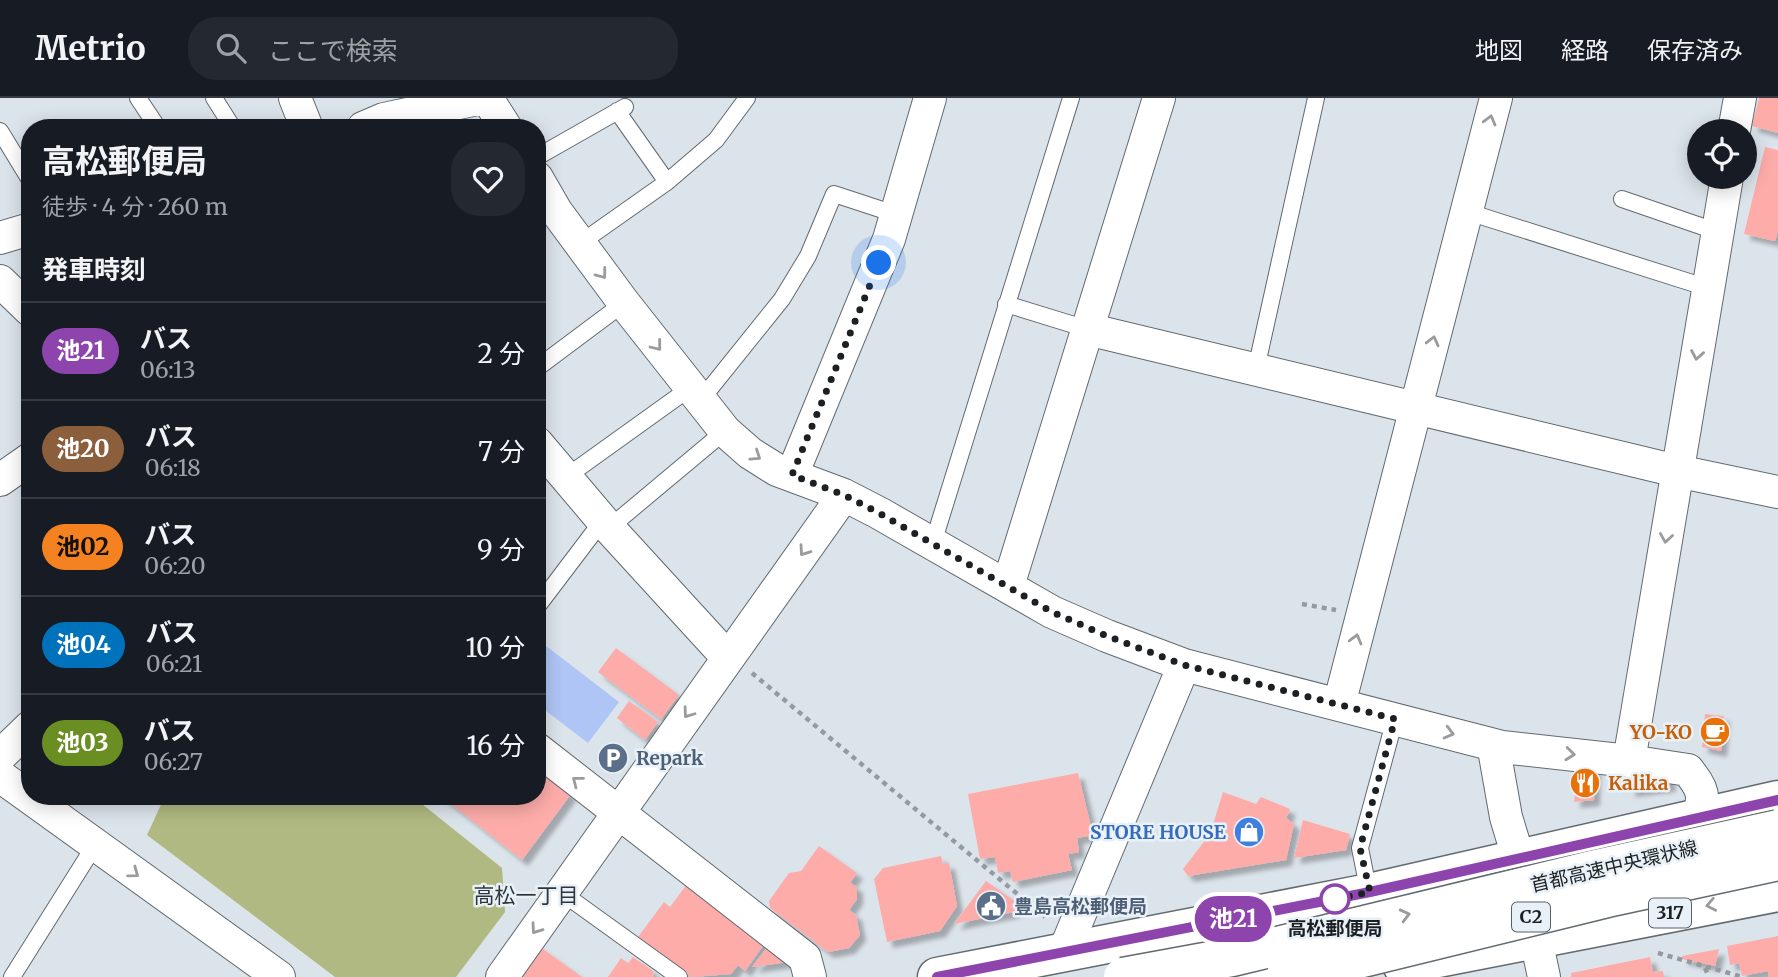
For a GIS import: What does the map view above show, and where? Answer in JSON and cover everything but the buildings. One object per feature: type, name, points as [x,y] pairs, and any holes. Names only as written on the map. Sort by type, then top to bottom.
[{"type":"main road","points":[[937,977],[1313,904],[1778,800]]},
{"type":"main road","name":"首都高速中央環状線","points":[[1123,977],[1232,957],[1592,870],[1778,829]]},
{"type":"main road","points":[[1519,860],[1594,881],[1778,843]]},
{"type":"main road","name":"首都高速中央環状線","points":[[1285,977],[1607,898],[1778,861]]},
{"type":"main road","name":"317","points":[[1340,977],[1778,892]]},
{"type":"main road","points":[[1313,904],[1287,936],[1292,960],[1334,977]]},
{"type":"main road","points":[[1191,928],[1248,943],[1254,970],[1244,977]]},
{"type":"street","points":[[295,98],[303,119]]},
{"type":"street","points":[[384,119],[484,98],[499,119]]},
{"type":"street","points":[[792,475],[898,215],[930,98]]},
{"type":"street","points":[[1339,705],[1496,98]]},
{"type":"street","points":[[1736,119],[1740,98]]},
{"type":"street","points":[[1008,586],[1087,329],[1149,100]]},
{"type":"street","points":[[1629,761],[1725,189]]},
{"type":"street","points":[[547,220],[579,244],[725,431],[750,453],[777,470],[844,495],[1052,612],[1184,665],[1502,747],[1688,770],[1699,786],[1703,802],[1697,819]]},
{"type":"street","points":[[0,238],[21,232]]},
{"type":"street","points":[[0,281],[21,301]]},
{"type":"street","points":[[1087,329],[1677,471],[1778,492]]},
{"type":"street","points":[[546,454],[606,524],[729,656]]},
{"type":"street","points":[[0,481],[21,466]]},
{"type":"street","points":[[502,977],[844,495]]},
{"type":"street","points":[[1064,952],[1184,665]]},
{"type":"street","points":[[0,756],[21,736]]},
{"type":"street","points":[[1502,747],[1494,755],[1544,977]]},
{"type":"street","points":[[546,756],[805,958],[810,977]]},
{"type":"street","points":[[0,776],[21,791]]},
{"type":"street","points":[[40,805],[279,977]]},
{"type":"street","points":[[1525,977],[1522,958],[1535,939]]},
{"type":"lane","points":[[138,98],[153,119]]},
{"type":"lane","points":[[214,98],[227,119]]},
{"type":"lane","points":[[579,244],[667,182],[716,140],[747,98]]},
{"type":"lane","points":[[933,543],[1071,98]]},
{"type":"lane","points":[[1256,369],[1316,98]]},
{"type":"lane","points":[[546,152],[621,109],[667,182]]},
{"type":"lane","points":[[0,131],[21,165]]},
{"type":"lane","points":[[566,477],[695,394],[782,299],[808,256],[834,194],[898,215]]},
{"type":"lane","points":[[1622,199],[1717,232]]},
{"type":"lane","points":[[1465,211],[1708,288]]},
{"type":"lane","points":[[546,361],[624,303]]},
{"type":"lane","points":[[1006,304],[1087,329]]},
{"type":"lane","points":[[546,596],[606,524],[725,431]]},
{"type":"lane","points":[[1370,892],[1360,848],[1395,719]]},
{"type":"lane","points":[[12,977],[95,845]]},
{"type":"lane","points":[[561,892],[680,977]]},
{"type":"path","points":[[729,656],[1045,917]]},
{"type":"path","points":[[1658,953],[1743,977]]},
{"type":"path","points":[[1705,967],[1709,977]]},
{"type":"green space","points":[[161,805],[423,805],[502,868],[505,912],[456,977],[335,977],[147,835]]},
{"type":"water","points":[[546,646],[619,702],[588,743],[546,711]]},
{"type":"bus line","name":"池21","points":[[937,977],[1370,892],[1778,800]]},
{"type":"place","name":"YO-KO","points":[[1715,732]]},
{"type":"place","name":"Repark","points":[[613,758]]},
{"type":"place","name":"Kalika","points":[[1585,783]]},
{"type":"place","name":"STORE HOUSE","points":[[1249,832]]},
{"type":"place","name":"高松郵便局","points":[[1335,899]]},
{"type":"place","name":"豊島高松郵便局","points":[[991,906]]},
{"type":"district","name":"高松一丁目","points":[[526,896]]},
{"type":"route","points":[[879,263],[792,475],[844,495],[1052,612],[1107,636],[1184,665],[1395,719],[1360,848],[1370,892],[1332,900],[1335,899]]}]
